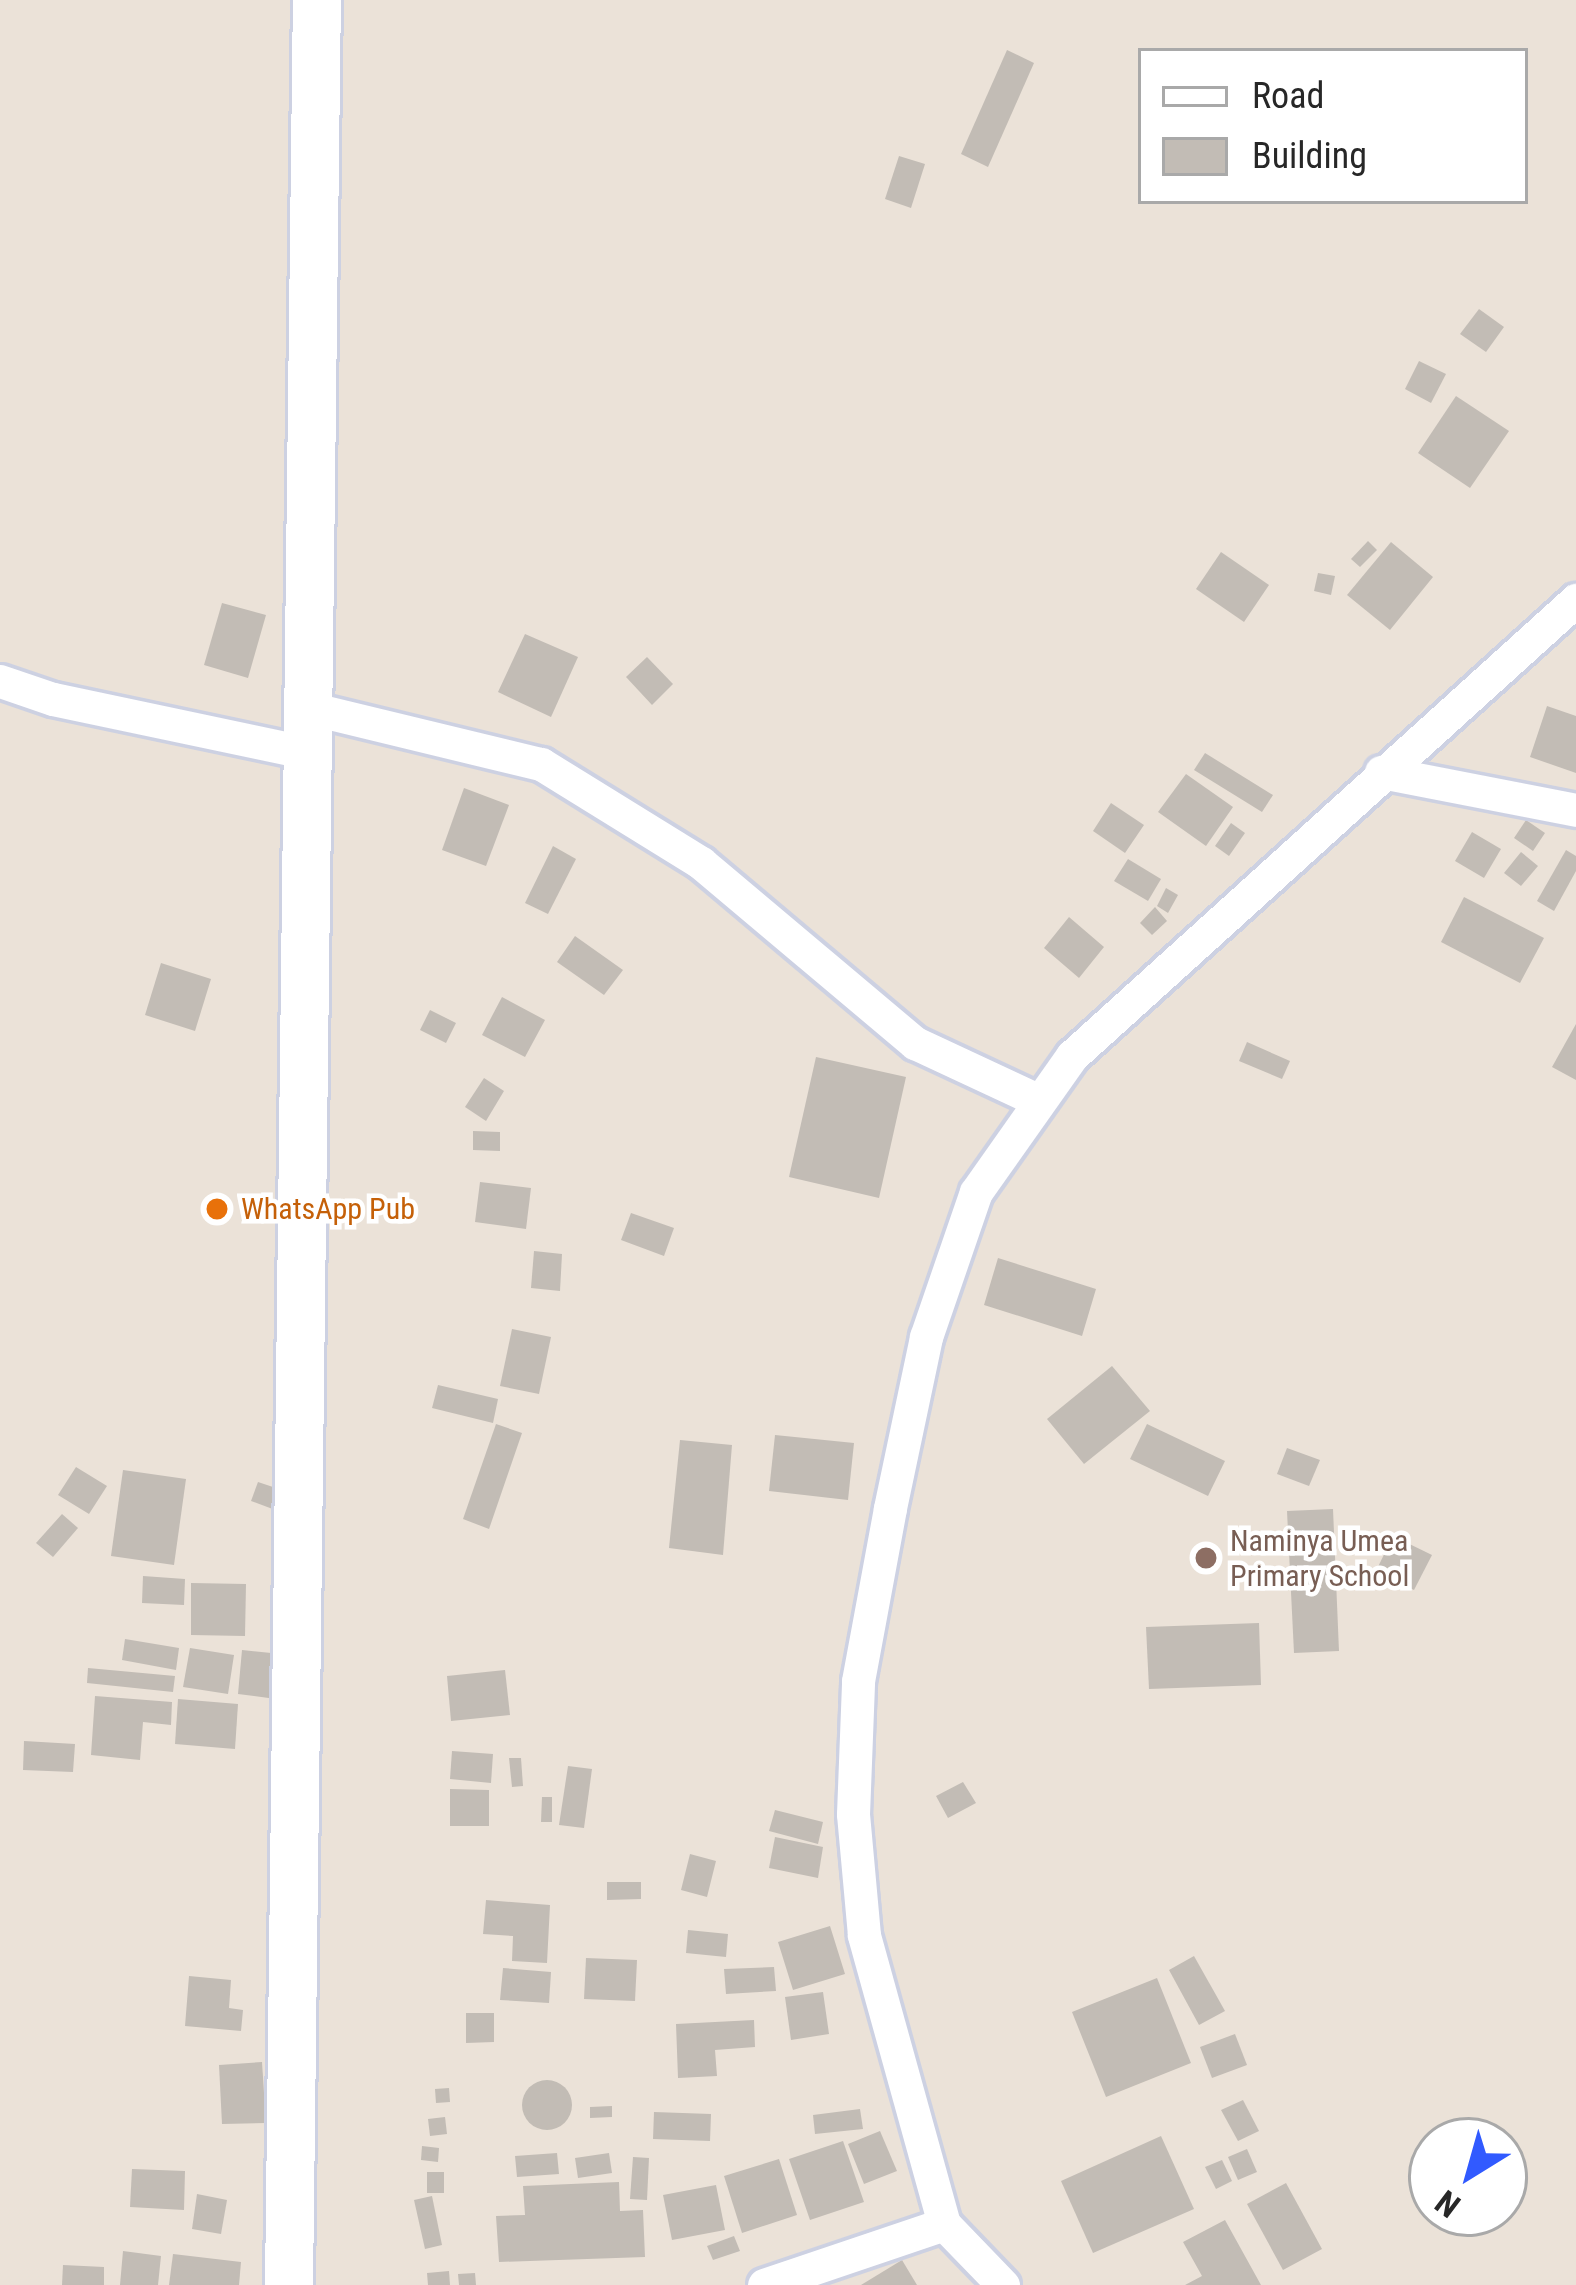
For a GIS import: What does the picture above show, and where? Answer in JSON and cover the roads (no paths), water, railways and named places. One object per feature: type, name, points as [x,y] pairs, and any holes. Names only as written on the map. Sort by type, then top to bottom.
[{"type":"main road","points":[[289,2285],[317,0]]},
{"type":"street","points":[[1003,2285],[944,2224],[864,1935],[853,1814],[858,1682],[926,1337],[976,1192],[1035,1099],[1381,772],[1576,600]]},
{"type":"street","points":[[0,681],[52,699],[541,764],[700,863],[915,1043],[1035,1099]]},
{"type":"street","points":[[1381,772],[1576,810]]},
{"type":"street","points":[[764,2285],[944,2224]]},
{"type":"place","name":"WhatsApp Pub","points":[[217,1209]]},
{"type":"place","name":"Naminya Umea Primary School","points":[[1206,1558]]}]
